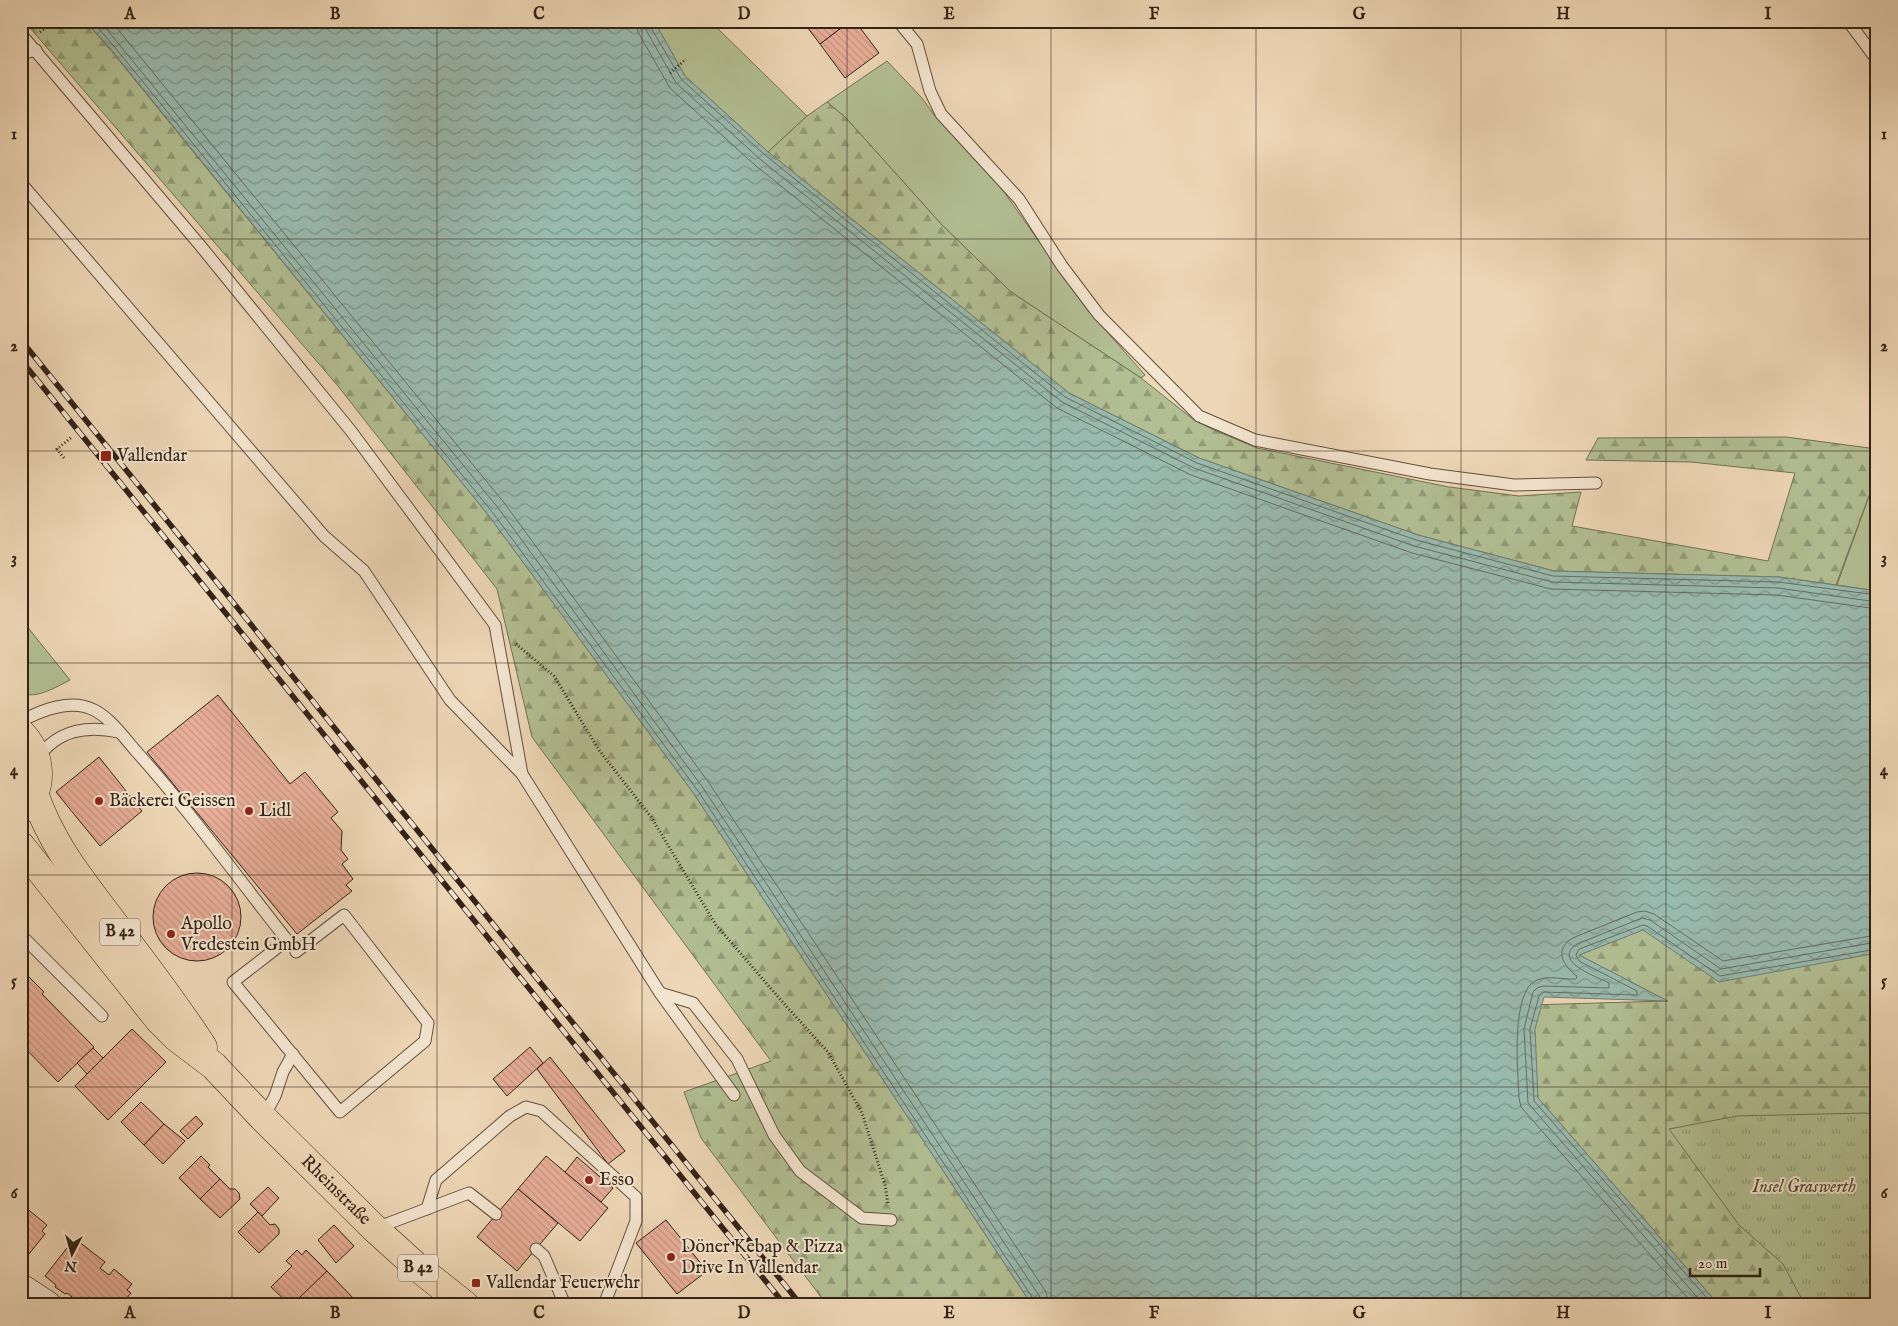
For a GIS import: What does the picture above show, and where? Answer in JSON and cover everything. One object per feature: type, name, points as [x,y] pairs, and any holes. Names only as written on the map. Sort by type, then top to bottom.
[{"type":"main road","name":"Rheinstraße","points":[[21,733],[34,749],[37,760],[38,782],[28,802],[46,826],[65,859],[177,1007],[214,1066]]},
{"type":"main road","name":"Rheinstraße","points":[[21,846],[159,1020],[176,1037],[214,1066],[262,1118],[374,1228],[417,1267],[465,1305]]},
{"type":"street","points":[[21,1288],[47,1305]]},
{"type":"lane","points":[[898,21],[917,44],[930,91],[941,114],[1019,198],[1062,266],[1099,315],[1199,416],[1255,440],[1430,474],[1514,485],[1596,483]]},
{"type":"lane","points":[[1848,21],[1877,60]]},
{"type":"lane","points":[[21,34],[199,244],[350,431],[494,625],[522,774]]},
{"type":"lane","points":[[21,54],[36,50]]},
{"type":"lane","points":[[21,183],[324,536],[364,571],[450,700],[522,774],[660,993],[734,1095]]},
{"type":"lane","points":[[21,721],[51,708],[76,706],[95,710],[108,720],[148,764],[287,940],[234,982],[340,1112],[425,1041],[428,1023],[344,915],[296,952]]},
{"type":"lane","points":[[37,760],[50,743],[75,731],[95,729],[119,732]]},
{"type":"lane","points":[[21,936],[102,1016]]},
{"type":"lane","points":[[660,993],[692,1003],[737,1058],[774,1135],[800,1171],[862,1218],[891,1220]]},
{"type":"lane","points":[[262,1118],[275,1096],[283,1072],[293,1054]]},
{"type":"lane","points":[[427,1209],[436,1180],[510,1116],[526,1107],[541,1111],[636,1197],[636,1221],[604,1305]]},
{"type":"lane","points":[[374,1228],[469,1193],[496,1214]]},
{"type":"lane","points":[[536,1249],[544,1256],[565,1305]]},
{"type":"path","points":[[670,73],[686,59]]},
{"type":"path","points":[[64,458],[57,449],[72,437]]},
{"type":"path","points":[[494,625],[554,676],[599,750],[651,817],[716,925],[828,1052],[862,1113],[885,1185],[891,1220]]},
{"type":"green space","points":[[24,21],[85,21],[109,48],[489,516],[694,794],[1032,1305],[827,1305],[701,1138],[684,1092],[771,1061],[532,737],[497,589],[338,386]]},
{"type":"green space","points":[[654,21],[710,21],[807,116],[768,152],[685,76]]},
{"type":"green space","points":[[887,61],[922,98],[934,115],[997,182],[1086,308],[1145,375],[1141,378],[1011,292],[942,225],[846,118],[827,102]]},
{"type":"green space","points":[[827,102],[846,118],[942,225],[1011,292],[1141,378],[1194,420],[1257,448],[1449,487],[1519,496],[1581,492],[1572,526],[1768,561],[1795,473],[1691,462],[1586,460],[1598,438],[1786,437],[1877,449],[1877,486],[1873,485],[1836,585],[1779,577],[1554,571],[1418,535],[1199,458],[1069,393],[768,152],[807,116]]},
{"type":"green space","points":[[1873,485],[1877,486],[1877,591],[1837,585]]},
{"type":"green space","points":[[21,619],[70,680],[34,695],[21,694]]},
{"type":"green space","points":[[1644,929],[1877,937],[1877,1305],[1719,1305],[1538,1098],[1528,1005],[1667,1001],[1579,955]]},
{"type":"green space","name":"Insel Graswerth","points":[[1866,1113],[1877,1115],[1877,1305],[1805,1305],[1783,1264],[1739,1225],[1669,1129],[1737,1116]]},
{"type":"water","points":[[85,21],[654,21],[685,76],[768,152],[1069,393],[1199,458],[1418,535],[1554,571],[1779,577],[1877,591],[1877,953],[1719,982],[1643,930],[1579,955],[1668,1001],[1544,997],[1535,1029],[1538,1098],[1719,1305],[1032,1305],[694,794],[489,516],[110,48]]},
{"type":"building","points":[[850,21],[855,21],[879,53],[845,78],[820,44]]},
{"type":"building","points":[[850,21],[820,44],[804,23],[800,26],[796,22]]},
{"type":"building","points":[[218,695],[290,784],[305,772],[338,812],[331,818],[342,831],[341,850],[348,859],[342,864],[353,879],[346,885],[352,891],[297,934],[147,752]]},
{"type":"building","name":"Bäckerei Geissen","points":[[99,757],[142,811],[100,846],[56,792]]},
{"type":"building","points":[[197,873],[214,877],[228,886],[237,900],[241,917],[237,934],[228,948],[214,957],[197,961],[180,957],[166,948],[157,934],[153,917],[157,900],[166,886],[180,877]]},
{"type":"building","points":[[21,969],[44,992],[42,994],[94,1047],[58,1082],[21,1044]]},
{"type":"building","points":[[132,1029],[166,1062],[108,1120],[75,1086]]},
{"type":"building","points":[[530,1047],[543,1063],[507,1096],[493,1079]]},
{"type":"building","points":[[93,1048],[103,1058],[87,1074],[77,1063]]},
{"type":"building","points":[[550,1057],[625,1151],[608,1164],[537,1069]]},
{"type":"building","points":[[141,1102],[164,1124],[144,1145],[121,1122]]},
{"type":"building","points":[[196,1116],[203,1124],[188,1139],[180,1131]]},
{"type":"building","points":[[164,1124],[185,1141],[163,1164],[144,1145]]},
{"type":"building","points":[[201,1156],[210,1165],[208,1167],[220,1179],[200,1199],[179,1178]]},
{"type":"building","points":[[546,1156],[608,1208],[580,1241],[518,1189]]},
{"type":"building","name":"Esso","points":[[577,1157],[613,1188],[601,1202],[565,1172]]},
{"type":"building","points":[[220,1179],[230,1189],[235,1189],[239,1193],[240,1199],[220,1218],[200,1199]]},
{"type":"building","points":[[268,1187],[279,1198],[262,1216],[250,1204]]},
{"type":"building","points":[[518,1189],[558,1223],[517,1271],[477,1237]]},
{"type":"building","points":[[25,1207],[47,1225],[42,1231],[45,1234],[21,1264],[21,1211]]},
{"type":"building","points":[[258,1212],[270,1225],[275,1224],[279,1229],[279,1234],[259,1253],[238,1232]]},
{"type":"building","name":"Döner Kebap & Pizza Drive In Vallendar","points":[[666,1220],[707,1271],[677,1294],[636,1243]]},
{"type":"building","points":[[334,1225],[354,1246],[336,1263],[318,1240]]},
{"type":"building","points":[[78,1241],[105,1262],[100,1268],[109,1275],[114,1269],[132,1284],[127,1290],[131,1293],[121,1305],[82,1305],[67,1293],[65,1294],[55,1287],[56,1285],[45,1276],[70,1244],[73,1247]]},
{"type":"building","points":[[297,1250],[302,1255],[306,1250],[327,1271],[294,1305],[290,1305],[271,1287],[292,1266],[286,1261]]},
{"type":"building","points":[[327,1271],[359,1305],[307,1305],[300,1297]]},
{"type":"railway","points":[[21,340],[801,1305]]},
{"type":"railway","points":[[21,360],[785,1305]]},
{"type":"place","name":"Vallendar","points":[[106,456]]},
{"type":"place","name":"Bäckerei Geissen","points":[[99,801]]},
{"type":"place","name":"Lidl","points":[[249,811]]},
{"type":"place","name":"Apollo Vredestein GmbH","points":[[171,934]]},
{"type":"place","name":"Esso","points":[[589,1180]]},
{"type":"place","name":"Döner Kebap & Pizza Drive In Vallendar","points":[[671,1257]]},
{"type":"place","name":"Vallendar Feuerwehr","points":[[476,1283]]}]
